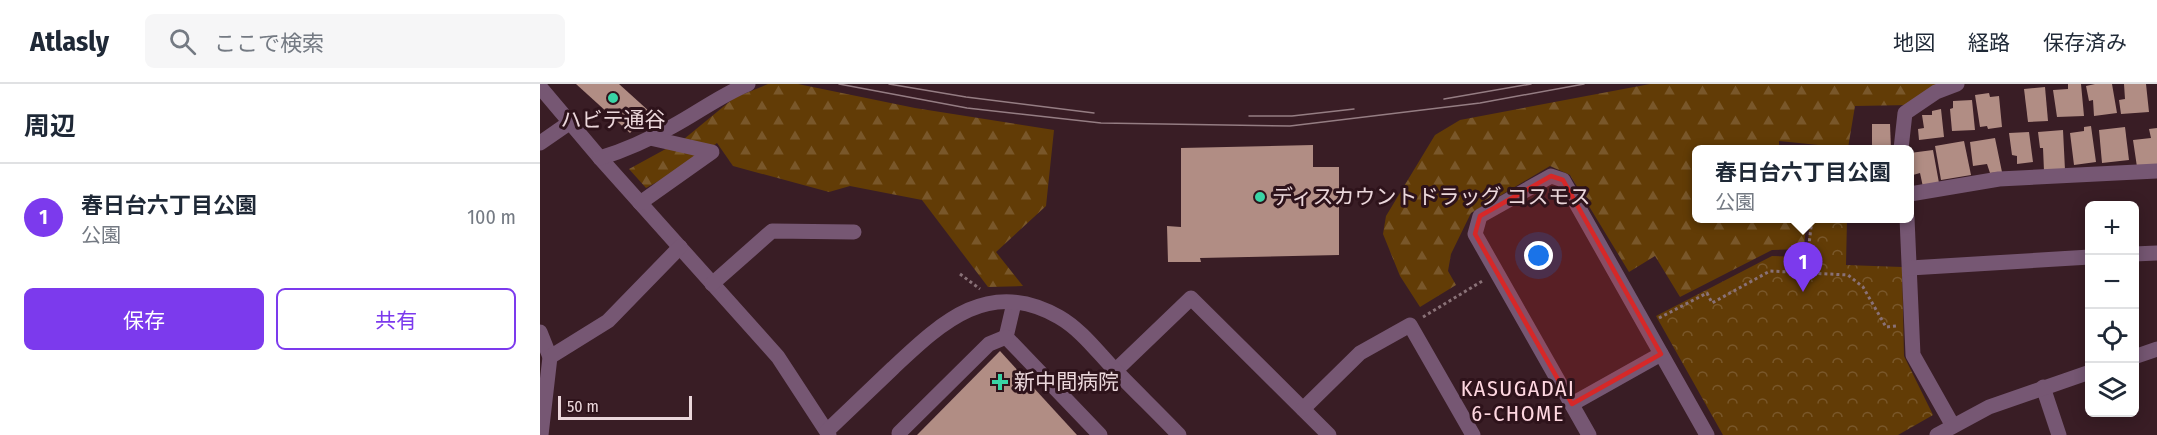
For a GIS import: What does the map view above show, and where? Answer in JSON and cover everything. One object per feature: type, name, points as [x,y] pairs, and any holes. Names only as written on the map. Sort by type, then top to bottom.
[{"type":"street","points":[[600,158],[650,138],[727,93],[748,84]]},
{"type":"street","points":[[1902,145],[1905,113],[1936,92],[1957,84]]},
{"type":"street","points":[[540,87],[569,123],[778,357],[828,433],[932,332],[965,310],[987,303],[1014,303],[1034,307],[1060,317],[1086,339],[1179,435]]},
{"type":"street","points":[[540,143],[569,123]]},
{"type":"street","points":[[640,203],[712,152],[650,138]]},
{"type":"street","points":[[1914,193],[1999,179],[2157,171]]},
{"type":"street","points":[[1589,435],[1475,234],[1480,216],[1551,176],[1563,180],[1707,435]]},
{"type":"street","points":[[1907,223],[1913,355],[1953,426]]},
{"type":"street","points":[[712,284],[772,231],[854,232]]},
{"type":"street","points":[[550,357],[608,321],[680,247]]},
{"type":"street","points":[[2139,254],[2157,253]]},
{"type":"street","points":[[1910,268],[2085,257]]},
{"type":"street","points":[[1116,370],[1191,298],[1329,435]]},
{"type":"street","points":[[1006,337],[1014,303]]},
{"type":"street","points":[[1304,409],[1360,353],[1410,325],[1473,435]]},
{"type":"street","points":[[540,332],[550,357],[541,435]]},
{"type":"street","points":[[899,433],[989,344],[1006,337]]},
{"type":"street","points":[[1006,337],[1100,435]]},
{"type":"street","points":[[2139,355],[2157,349]]},
{"type":"street","points":[[1572,404],[1661,354]]},
{"type":"street","points":[[1937,435],[1989,407],[2085,374]]},
{"type":"street","points":[[2043,387],[2059,435]]},
{"type":"path","points":[[1806,272],[1812,223]]},
{"type":"path","points":[[1646,326],[1707,293],[1712,303],[1770,271],[1848,275],[1863,287],[1886,327],[1913,324]]},
{"type":"path","points":[[1410,325],[1496,273]]},
{"type":"path","points":[[960,274],[986,294],[987,303]]},
{"type":"highlighted area","points":[[1551,176],[1563,180],[1661,354],[1572,404],[1475,234],[1480,216]]},
{"type":"green space","points":[[768,84],[798,84],[915,108],[1054,130],[1046,206],[996,252],[1023,286],[988,287],[922,200],[850,186],[829,192],[733,166],[717,143],[684,167],[646,188],[629,169],[684,139],[734,98]]},
{"type":"green space","points":[[1650,84],[1941,84],[1910,105],[1855,106],[1848,145],[1779,141],[1779,145],[1692,145],[1692,223],[1806,223],[1804,249],[1772,250],[1680,297],[1655,256],[1629,272],[1570,175],[1550,166],[1471,213],[1451,254],[1448,271],[1456,285],[1420,307],[1400,276],[1383,234],[1386,216],[1435,135],[1460,120]]},
{"type":"green space","points":[[1810,223],[1847,223],[1846,265],[1902,267],[1904,356],[1933,415],[1898,435],[1723,435],[1656,316],[1772,256],[1807,257]]},
{"type":"building","name":"ハビテ通谷","points":[[576,84],[619,84],[650,112],[630,133]]},
{"type":"building","points":[[2068,84],[2081,84],[2084,116],[2057,117],[2053,90],[2068,89]]},
{"type":"building","points":[[2112,84],[2117,113],[2094,116],[2093,100],[2089,101],[2086,86]]},
{"type":"building","points":[[2124,84],[2146,84],[2149,112],[2121,114],[2119,100],[2125,99]]},
{"type":"building","points":[[2045,87],[2048,121],[2028,122],[2024,89]]},
{"type":"building","points":[[1989,93],[1990,97],[1999,96],[2002,127],[1988,129],[1987,126],[1980,127],[1975,95]]},
{"type":"building","points":[[1972,100],[1975,130],[1952,131],[1950,109],[1953,108],[1953,101]]},
{"type":"building","points":[[1941,109],[1944,137],[1919,140],[1918,129],[1924,128],[1922,115],[1932,115],[1932,111]]},
{"type":"building","points":[[1872,124],[1890,124],[1891,145],[1872,145]]},
{"type":"building","points":[[2091,126],[2096,162],[2074,165],[2070,133],[2084,131],[2084,127]]},
{"type":"building","points":[[2125,127],[2129,160],[2102,163],[2099,130]]},
{"type":"building","points":[[2157,128],[2157,165],[2137,167],[2133,140],[2151,138],[2149,129]]},
{"type":"building","points":[[2063,130],[2065,170],[2044,171],[2043,148],[2040,148],[2038,132]]},
{"type":"building","points":[[2029,132],[2033,162],[2017,164],[2017,156],[2012,155],[2009,133]]},
{"type":"building","points":[[1995,138],[2002,172],[1990,173],[1987,164],[1973,166],[1970,142]]},
{"type":"building","points":[[1964,141],[1971,175],[1941,180],[1935,146]]},
{"type":"building","name":"ディスカウントドラッグ コスモス","points":[[1313,145],[1313,167],[1339,167],[1339,255],[1200,258],[1201,262],[1168,262],[1167,226],[1181,227],[1181,148]]},
{"type":"building","points":[[1933,150],[1939,183],[1923,187],[1920,173],[1914,175],[1914,152]]},
{"type":"building","name":"新中間病院","points":[[1000,351],[1077,435],[917,435]]},
{"type":"tram line","points":[[839,84],[967,108],[1101,123],[1290,126],[1480,103],[1584,84]]},
{"type":"tram line","points":[[889,84],[966,97],[1094,113]]},
{"type":"tram line","points":[[1444,99],[1531,84]]},
{"type":"tram line","points":[[1249,116],[1292,116],[1354,109]]},
{"type":"place","name":"ハビテ通谷","points":[[613,98]]},
{"type":"place","name":"ディスカウントドラッグ コスモス","points":[[1260,197]]},
{"type":"place","name":"春日台六丁目公園","points":[[1803,292]]},
{"type":"place","name":"新中間病院","points":[[1000,382]]},
{"type":"district","name":"KASUGADAI 6-CHOME","points":[[1518,400]]}]
